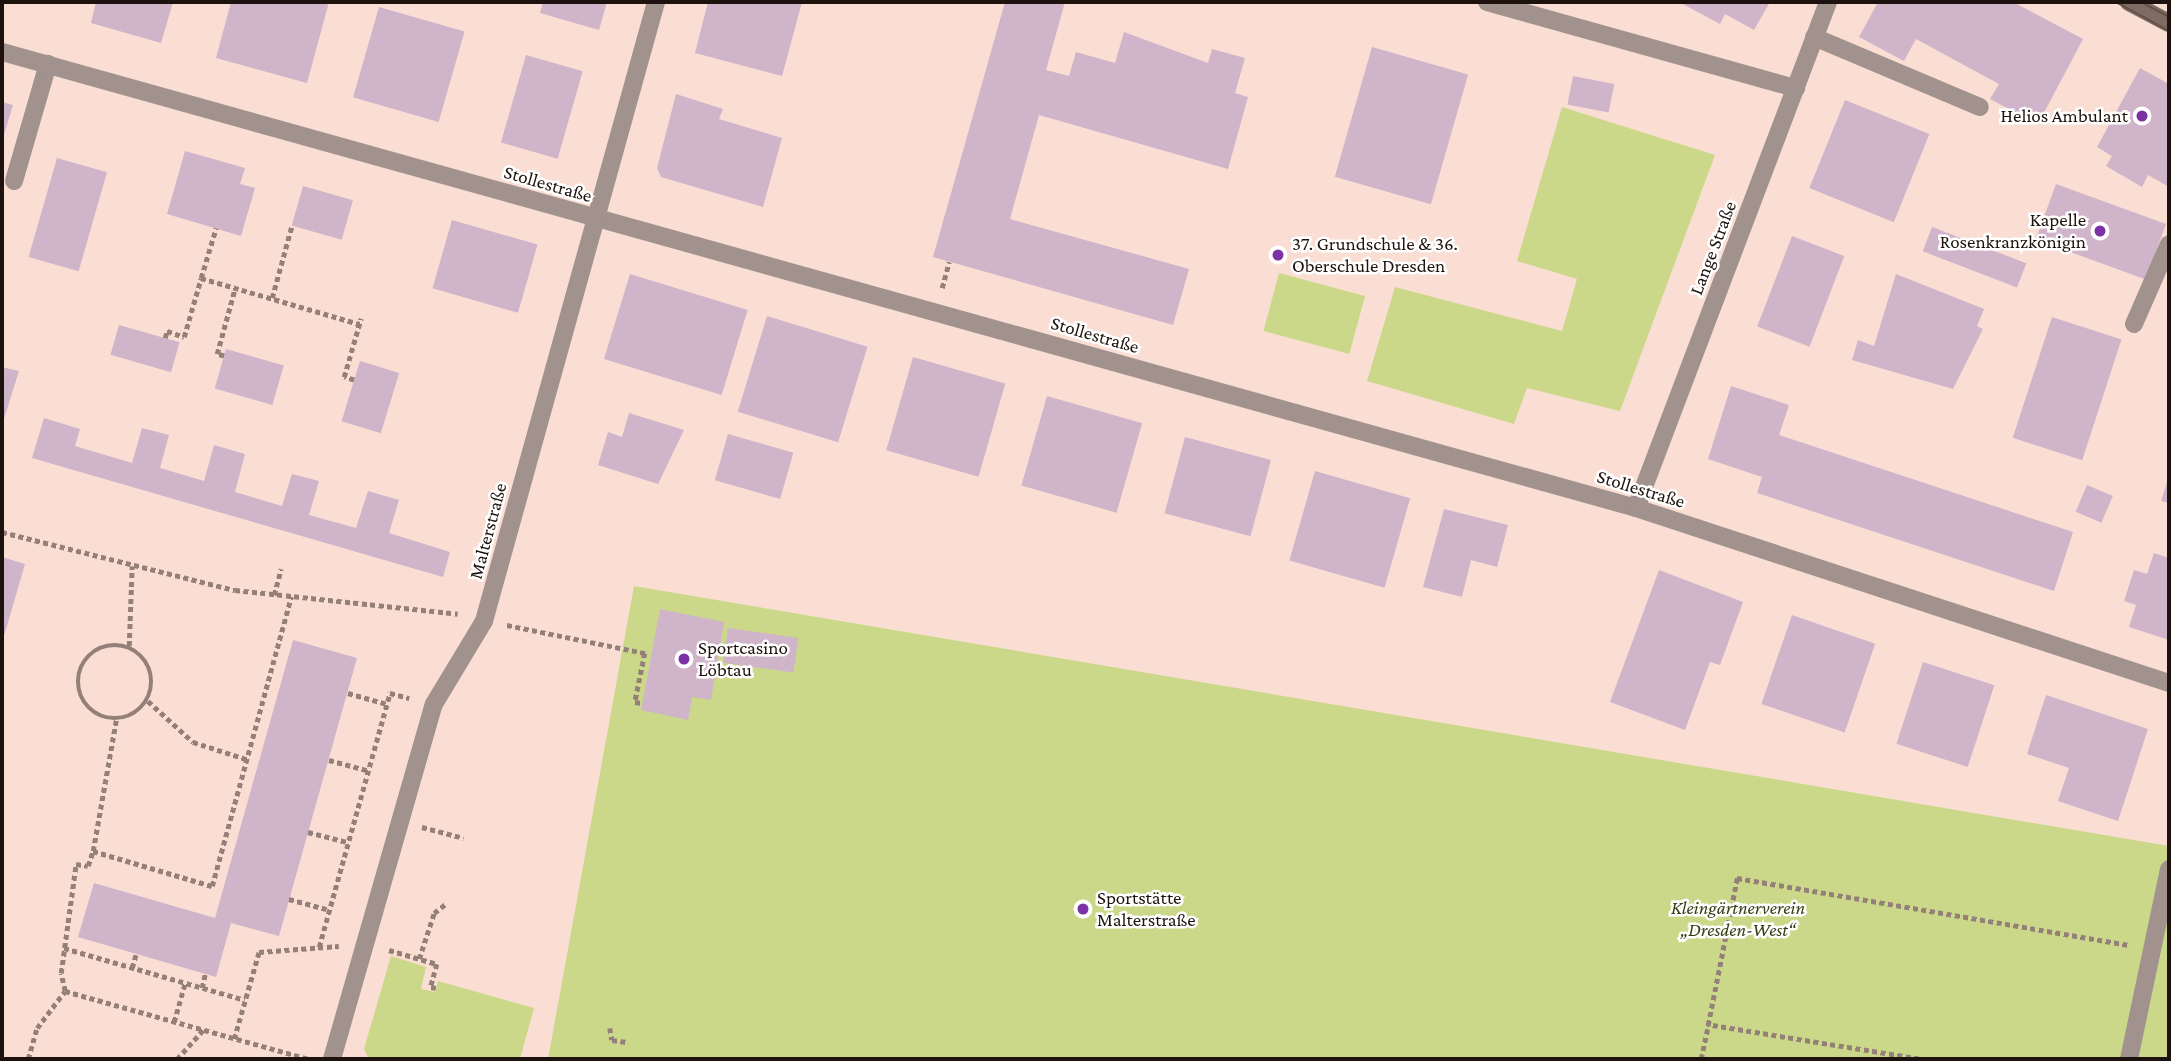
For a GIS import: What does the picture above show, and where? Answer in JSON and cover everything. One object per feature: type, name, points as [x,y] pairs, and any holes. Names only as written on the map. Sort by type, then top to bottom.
[{"type":"street","name":"Malterstraße","points":[[332,1059],[433,704],[484,621],[656,2]]},
{"type":"street","points":[[1487,2],[1796,88]]},
{"type":"street","name":"Lange Straße","points":[[1636,508],[1828,2]]},
{"type":"street","points":[[2129,2],[2169,23]]},
{"type":"street","points":[[1814,37],[1980,107]]},
{"type":"street","name":"Stollestraße","points":[[2,52],[1636,508],[2169,684]]},
{"type":"street","points":[[14,180],[48,64]]},
{"type":"street","points":[[2134,324],[2169,244]]},
{"type":"street","points":[[2129,1059],[2169,869]]},
{"type":"path","points":[[272,299],[292,225]]},
{"type":"path","points":[[164,338],[167,331],[184,337],[216,228]]},
{"type":"path","points":[[201,278],[360,321],[344,377],[354,380]]},
{"type":"path","points":[[224,356],[217,354],[235,288]]},
{"type":"path","points":[[2,532],[132,566],[274,595],[484,621],[645,653],[635,702],[642,704]]},
{"type":"path","points":[[129,646],[132,566]]},
{"type":"path","points":[[274,595],[281,569]]},
{"type":"path","points":[[93,851],[212,886],[291,597]]},
{"type":"path","points":[[110,643],[129,646],[147,660],[153,685],[148,701],[116,720],[92,712],[77,688],[81,663],[110,643]]},
{"type":"path","points":[[348,693],[387,704]]},
{"type":"path","points":[[319,947],[327,909],[390,693],[433,704]]},
{"type":"path","points":[[148,701],[193,742],[246,759]]},
{"type":"path","points":[[28,1059],[37,1028],[65,991],[64,948],[76,864],[88,866],[93,851],[116,720]]},
{"type":"path","points":[[329,760],[367,770]]},
{"type":"path","points":[[430,829],[464,838]]},
{"type":"path","points":[[309,832],[347,842]]},
{"type":"path","points":[[1701,1059],[1737,878],[2152,949]]},
{"type":"path","points":[[289,900],[327,909]]},
{"type":"path","points":[[419,958],[434,913],[447,903]]},
{"type":"path","points":[[234,1039],[259,952],[366,944],[437,964],[431,987],[436,988]]},
{"type":"path","points":[[64,948],[245,1000]]},
{"type":"path","points":[[132,968],[136,954]]},
{"type":"path","points":[[202,988],[205,974]]},
{"type":"path","points":[[174,1022],[185,983]]},
{"type":"path","points":[[65,991],[309,1059]]},
{"type":"path","points":[[1708,1025],[1919,1059]]},
{"type":"path","points":[[610,1028],[612,1040],[627,1042]]},
{"type":"path","points":[[177,1059],[203,1030]]},
{"type":"green space","points":[[1562,107],[1715,155],[1620,411],[1527,388],[1514,424],[1367,381],[1395,287],[1562,331],[1577,279],[1517,261]]},
{"type":"green space","points":[[1279,273],[1365,296],[1349,354],[1263,331]]},
{"type":"green space","name":"Sportstätte Malterstraße","points":[[634,586],[2169,846],[2169,1059],[548,1059]]},
{"type":"green space","points":[[391,956],[426,967],[421,989],[435,992],[438,981],[534,1008],[520,1059],[369,1059],[364,1049]]},
{"type":"building","points":[[96,2],[173,2],[161,43],[91,23]]},
{"type":"building","points":[[231,2],[329,2],[307,83],[216,58]]},
{"type":"building","points":[[543,2],[607,2],[599,30],[540,13]]},
{"type":"building","points":[[708,2],[802,2],[782,76],[695,53]]},
{"type":"building","points":[[1005,2],[1065,2],[1046,70],[1069,76],[1076,52],[1115,63],[1124,32],[1208,63],[1212,49],[1245,58],[1235,93],[1248,97],[1228,169],[1039,115],[1010,219],[1189,269],[1173,325],[933,257]]},
{"type":"building","points":[[1679,2],[1770,2],[1754,30],[1725,14],[1720,24]]},
{"type":"building","points":[[1878,2],[2013,2],[2083,39],[2038,124],[1990,99],[1999,84],[1916,39],[1904,61],[1859,37]]},
{"type":"building","points":[[379,7],[465,32],[439,122],[353,97]]},
{"type":"building","points":[[1372,47],[1468,75],[1431,204],[1335,177]]},
{"type":"building","points":[[526,55],[583,71],[558,159],[501,142]]},
{"type":"building","name":"Helios Ambulant","points":[[2140,68],[2169,84],[2169,187],[2148,175],[2142,187],[2106,166],[2112,156],[2097,147]]},
{"type":"building","points":[[1573,76],[1614,84],[1609,112],[1567,104]]},
{"type":"building","points":[[676,94],[723,109],[719,119],[782,138],[763,207],[661,177],[657,168]]},
{"type":"building","points":[[1845,100],[1929,134],[1894,222],[1809,188]]},
{"type":"building","points":[[2,102],[13,105],[2,141]]},
{"type":"building","points":[[185,151],[245,168],[240,184],[255,188],[241,236],[167,214]]},
{"type":"building","points":[[57,158],[107,172],[79,271],[29,257]]},
{"type":"building","name":"Kapelle Rosenkranzkönigin","points":[[2056,184],[2166,224],[2146,279],[2036,239]]},
{"type":"building","points":[[303,186],[353,200],[342,240],[292,225]]},
{"type":"building","points":[[452,220],[538,245],[518,313],[432,288]]},
{"type":"building","points":[[1932,227],[2026,263],[2017,287],[1923,251]]},
{"type":"building","points":[[1792,236],[1844,256],[1810,347],[1757,327]]},
{"type":"building","points":[[630,274],[748,310],[722,395],[604,359]]},
{"type":"building","points":[[1896,274],[1984,309],[1977,326],[1983,329],[1953,389],[1852,360],[1858,340],[1874,346]]},
{"type":"building","points":[[767,316],[867,347],[838,442],[738,412]]},
{"type":"building","points":[[2052,317],[2121,340],[2082,460],[2013,438]]},
{"type":"building","points":[[119,325],[180,342],[171,372],[110,355]]},
{"type":"building","points":[[226,349],[284,366],[272,405],[215,388]]},
{"type":"building","points":[[913,357],[1005,383],[979,477],[886,450]]},
{"type":"building","points":[[360,361],[399,373],[381,433],[342,421]]},
{"type":"building","points":[[2,367],[19,371],[2,425]]},
{"type":"building","points":[[1731,386],[1789,405],[1779,435],[2073,532],[2054,591],[1757,493],[1762,477],[1708,459]]},
{"type":"building","points":[[1047,396],[1142,423],[1117,513],[1021,485]]},
{"type":"building","points":[[629,413],[684,430],[658,484],[598,465],[608,432],[622,437]]},
{"type":"building","points":[[44,418],[80,429],[75,446],[132,463],[142,428],[169,435],[160,468],[204,481],[214,445],[245,454],[235,492],[282,506],[292,474],[319,481],[309,515],[356,528],[368,491],[399,500],[389,533],[450,552],[443,577],[32,458]]},
{"type":"building","points":[[728,434],[793,453],[780,499],[715,480]]},
{"type":"building","points":[[1185,437],[1271,460],[1251,536],[1165,513]]},
{"type":"building","points":[[1315,471],[1410,498],[1385,588],[1289,560]]},
{"type":"building","points":[[2169,476],[2169,503],[2161,501]]},
{"type":"building","points":[[2087,485],[2113,496],[2101,523],[2076,512]]},
{"type":"building","points":[[1444,509],[1508,525],[1497,567],[1471,560],[1462,597],[1423,587]]},
{"type":"building","points":[[2154,553],[2169,558],[2169,640],[2129,627],[2136,605],[2124,601],[2134,570],[2147,574]]},
{"type":"building","points":[[2,557],[25,564],[2,643]]},
{"type":"building","points":[[1659,570],[1743,602],[1720,665],[1710,662],[1685,730],[1610,702]]},
{"type":"building","name":"Sportcasino Löbtau","points":[[660,609],[724,622],[711,700],[692,697],[688,720],[641,710]]},
{"type":"building","points":[[1792,615],[1875,644],[1845,733],[1761,704]]},
{"type":"building","points":[[728,628],[798,638],[793,673],[723,663]]},
{"type":"building","points":[[293,640],[357,658],[279,936],[231,923],[216,977],[78,937],[94,883],[215,918]]},
{"type":"building","points":[[1923,662],[1994,685],[1968,767],[1896,744]]},
{"type":"building","points":[[2046,695],[2148,729],[2118,821],[2058,801],[2069,768],[2027,754]]},
{"type":"tram line","points":[[2116,2],[2169,31]]},
{"type":"tram line","points":[[2141,2],[2169,17]]},
{"type":"place","name":"Helios Ambulant","points":[[2142,116]]},
{"type":"place","name":"Kapelle Rosenkranzkönigin","points":[[2100,231]]},
{"type":"place","name":"37. Grundschule & 36. Oberschule Dresden","points":[[1278,255]]},
{"type":"place","name":"Sportcasino Löbtau","points":[[684,659]]},
{"type":"place","name":"Sportstätte Malterstraße","points":[[1083,909]]},
{"type":"park label","name":"Kleingärtnerverein „Dresden-West“","points":[[1738,919]]}]
